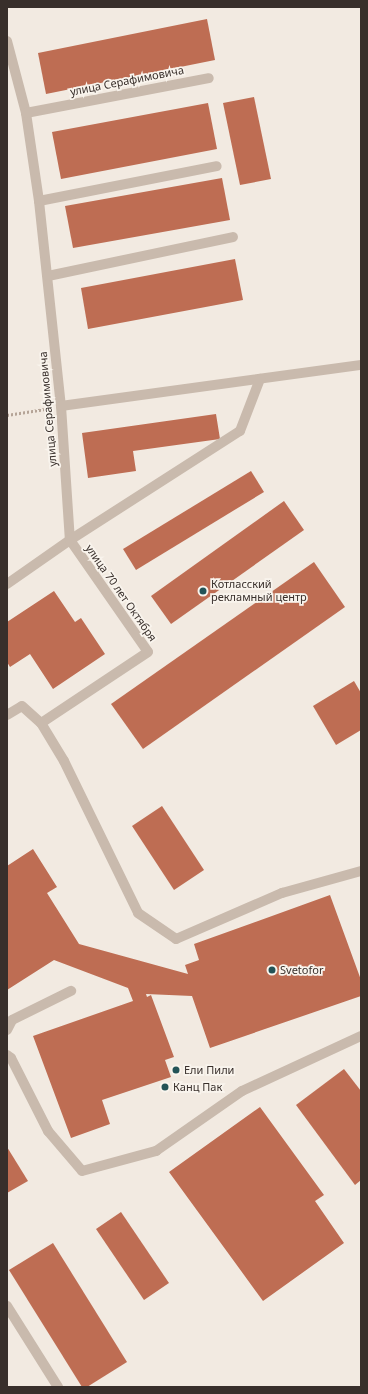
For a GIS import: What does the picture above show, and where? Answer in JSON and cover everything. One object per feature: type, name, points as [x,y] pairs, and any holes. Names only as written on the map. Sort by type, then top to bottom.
[{"type":"street","name":"улица Серафимовича","points":[[7,41],[26,113],[39,201],[61,406],[70,540]]},
{"type":"street","name":"улица Серафимовича","points":[[26,113],[209,78]]},
{"type":"street","points":[[39,201],[217,166]]},
{"type":"street","points":[[48,276],[233,237]]},
{"type":"street","points":[[61,406],[361,365]]},
{"type":"street","name":"улица 70 лет Октября","points":[[7,584],[70,540],[240,431],[260,379]]},
{"type":"street","name":"улица 70 лет Октября","points":[[41,723],[148,652],[70,540]]},
{"type":"street","points":[[7,715],[22,706],[41,723],[64,761],[138,913],[176,939],[282,893],[361,871]]},
{"type":"street","points":[[7,1030],[12,1020],[71,991]]},
{"type":"street","points":[[7,1056],[11,1058],[48,1132],[82,1171],[156,1151],[242,1091],[361,1036]]},
{"type":"street","points":[[7,1306],[58,1387]]},
{"type":"path","points":[[7,415],[61,406]]},
{"type":"building","points":[[207,19],[215,60],[46,94],[38,53]]},
{"type":"building","points":[[254,97],[271,179],[240,185],[223,103]]},
{"type":"building","points":[[208,103],[217,149],[61,179],[52,132]]},
{"type":"building","points":[[222,178],[230,220],[73,248],[65,206]]},
{"type":"building","points":[[235,259],[243,300],[88,329],[81,288]]},
{"type":"building","points":[[216,414],[220,439],[133,451],[136,471],[88,478],[82,433]]},
{"type":"building","points":[[251,471],[264,492],[136,570],[123,549]]},
{"type":"building","points":[[284,501],[304,530],[171,624],[151,596]]},
{"type":"building","points":[[314,562],[345,607],[143,749],[111,704]]},
{"type":"building","points":[[54,591],[75,622],[81,618],[105,654],[53,689],[30,654],[10,667],[7,662],[7,622]]},
{"type":"building","points":[[354,681],[361,693],[361,730],[336,745],[313,706]]},
{"type":"building","points":[[162,806],[204,870],[174,890],[132,826]]},
{"type":"building","points":[[33,849],[57,887],[47,893],[79,944],[188,974],[185,965],[199,960],[194,944],[330,895],[361,980],[361,996],[210,1048],[192,996],[146,994],[147,997],[151,995],[174,1057],[165,1060],[171,1077],[102,1100],[110,1124],[71,1138],[33,1036],[133,1001],[128,988],[54,960],[7,990],[7,866]]},
{"type":"building","points":[[344,1069],[361,1091],[361,1180],[355,1185],[296,1105]]},
{"type":"building","points":[[260,1107],[324,1195],[315,1201],[344,1243],[263,1301],[169,1172]]},
{"type":"building","points":[[7,1147],[28,1181],[7,1193]]},
{"type":"building","points":[[121,1212],[169,1283],[144,1300],[96,1229]]},
{"type":"building","points":[[53,1243],[127,1362],[87,1387],[82,1387],[9,1270]]},
{"type":"place","name":"Котласский рекламный центр","points":[[203,591]]},
{"type":"place","name":"Svetofor","points":[[272,970]]},
{"type":"place","name":"Ели Пили","points":[[176,1070]]},
{"type":"place","name":"Канц Пак","points":[[165,1087]]}]
